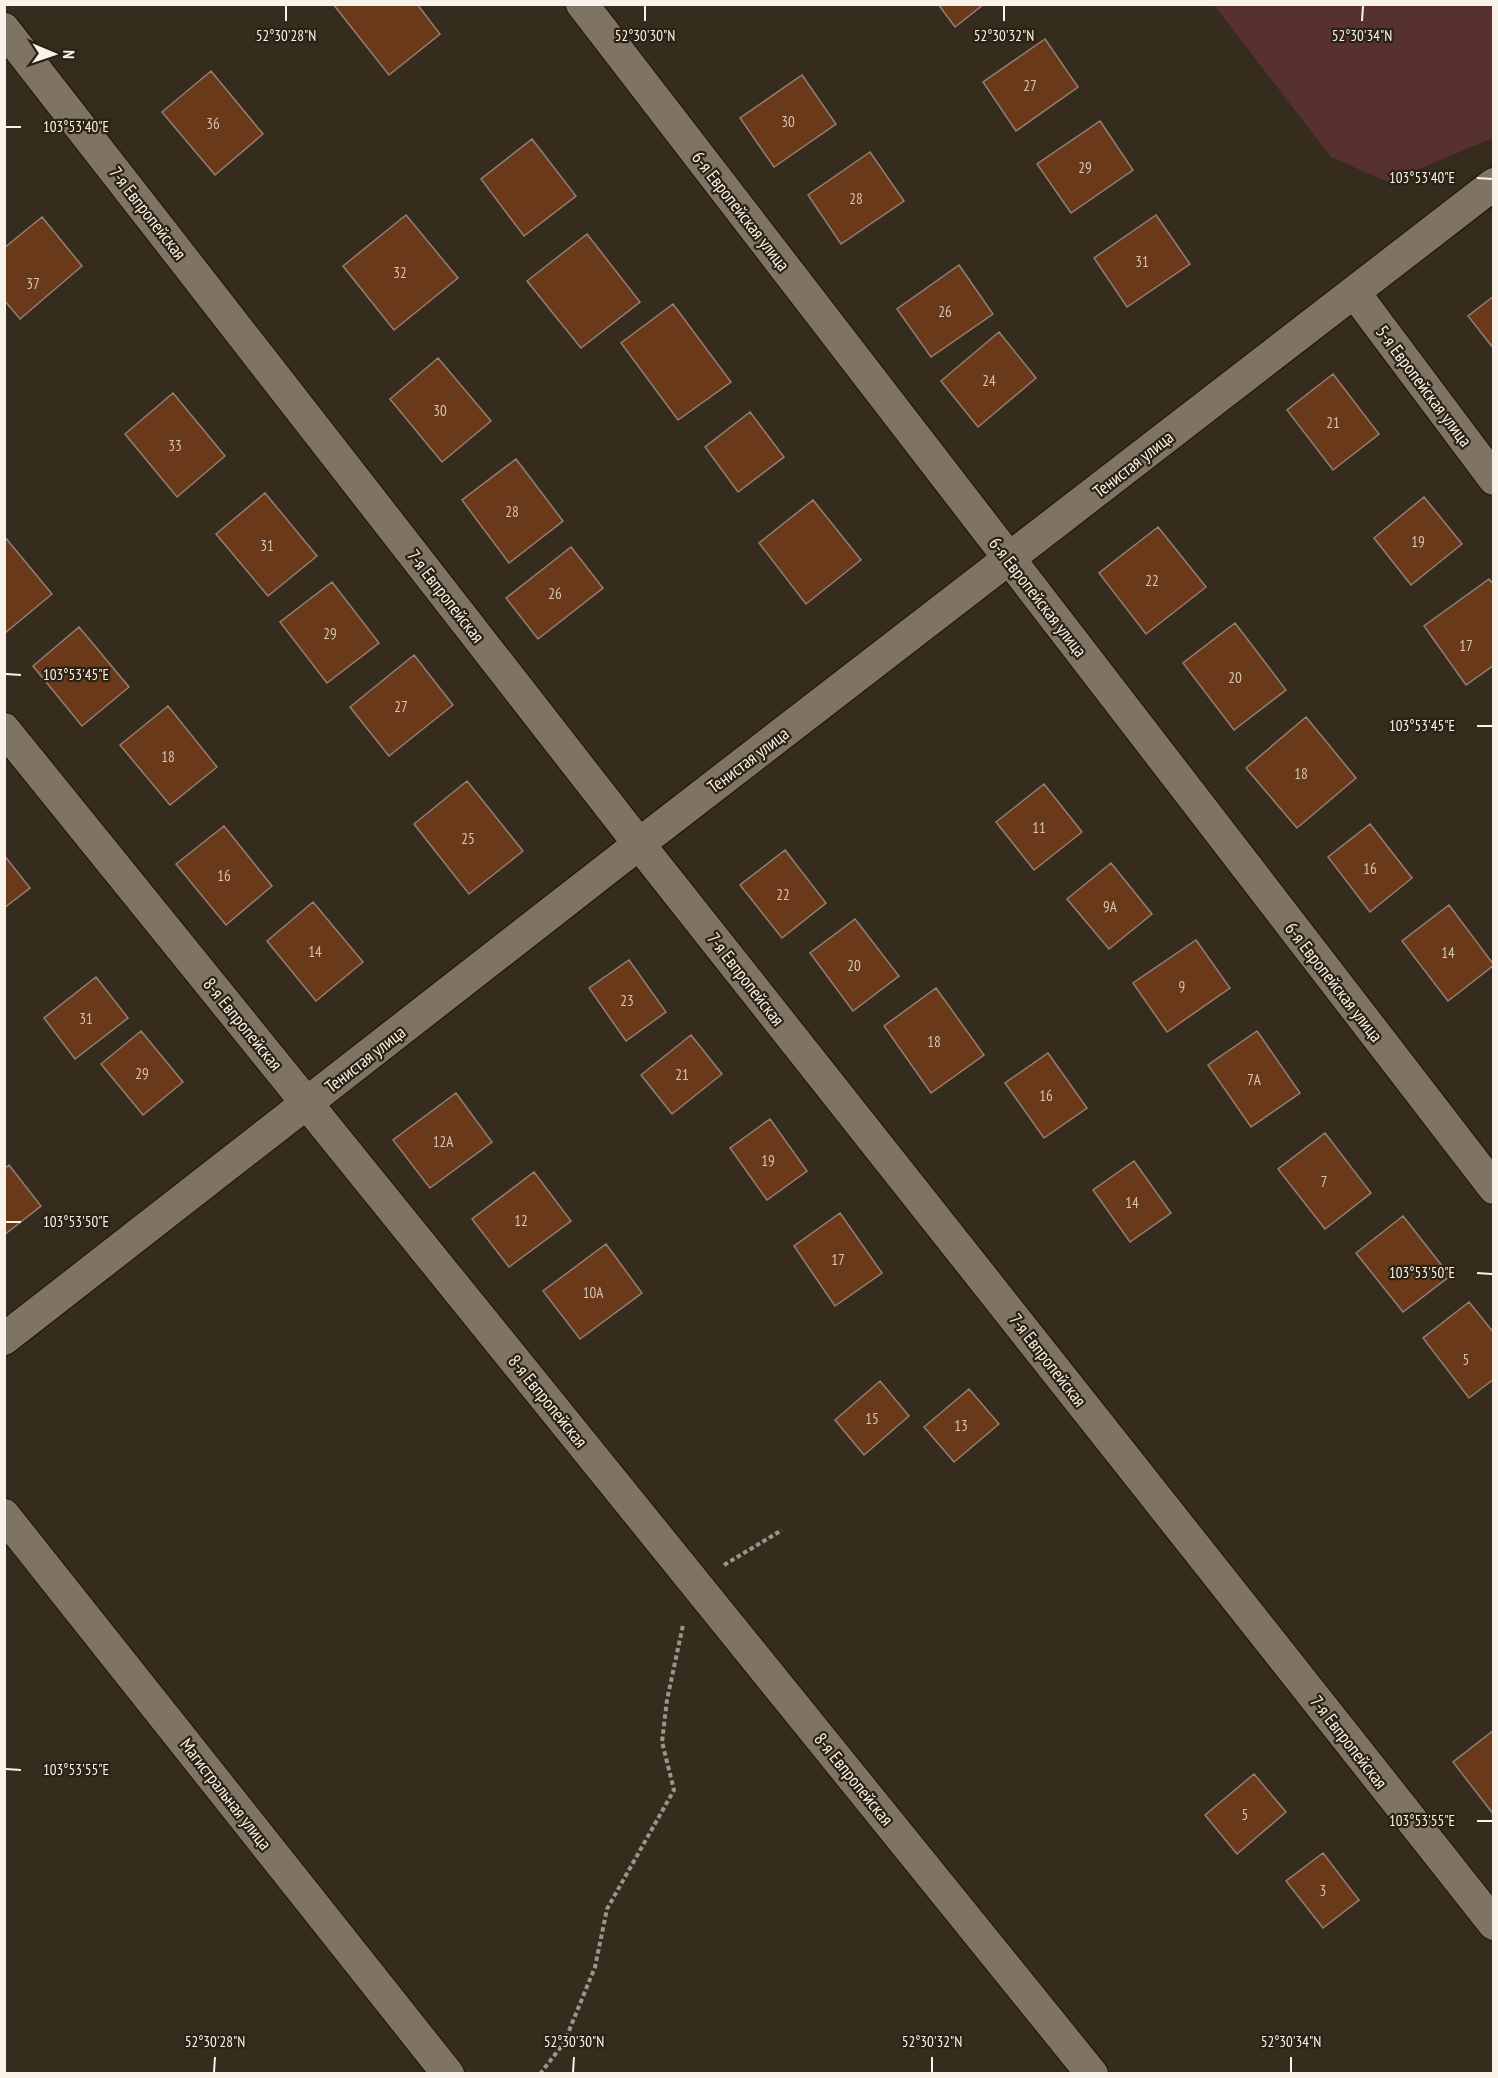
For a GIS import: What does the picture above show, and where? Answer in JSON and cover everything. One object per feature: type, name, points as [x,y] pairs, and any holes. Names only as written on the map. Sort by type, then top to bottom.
[{"type":"street","name":"6-я Европейская улица","points":[[582,4],[1494,1188]]},
{"type":"street","name":"7-я Евпропейская","points":[[4,29],[639,844],[1494,1924]]},
{"type":"street","name":"Тенистая улица","points":[[4,1339],[639,844],[1494,184]]},
{"type":"street","name":"5-я Европейская улица","points":[[1354,292],[1494,479]]},
{"type":"street","name":"8-я Евпропейская","points":[[4,729],[1092,2073]]},
{"type":"street","name":"Магистральная улица","points":[[4,1515],[448,2073]]},
{"type":"path","points":[[540,2073],[564,2043],[595,1968],[607,1909],[674,1791],[662,1742],[667,1700],[694,1581],[782,1530]]},
{"type":"shaded area","points":[[1214,5],[1493,5],[1493,138],[1388,182],[1331,157]]},
{"type":"building","points":[[333,4],[417,4],[440,34],[389,75]]},
{"type":"building","points":[[938,4],[984,4],[955,27]]},
{"type":"building","points":[[1045,39],[1078,87],[1016,131],[983,82]]},
{"type":"building","points":[[211,71],[263,134],[215,175],[162,112]]},
{"type":"building","points":[[802,75],[836,124],[774,167],[740,118]]},
{"type":"building","points":[[1100,121],[1133,170],[1071,213],[1037,164]]},
{"type":"building","points":[[532,139],[576,196],[524,236],[481,179]]},
{"type":"building","points":[[870,152],[904,201],[841,244],[808,195]]},
{"type":"building","points":[[406,215],[458,278],[394,330],[343,266]]},
{"type":"building","points":[[1156,215],[1190,264],[1127,307],[1094,258]]},
{"type":"building","points":[[42,217],[82,266],[20,319],[4,300],[4,248]]},
{"type":"building","points":[[587,234],[640,302],[581,348],[527,281]]},
{"type":"building","points":[[959,265],[993,314],[931,357],[897,309]]},
{"type":"building","points":[[1494,296],[1494,349],[1468,316]]},
{"type":"building","points":[[673,304],[731,382],[678,420],[621,343]]},
{"type":"building","points":[[999,332],[1036,378],[978,427],[941,381]]},
{"type":"building","points":[[438,358],[491,421],[442,462],[390,399]]},
{"type":"building","points":[[1333,374],[1379,434],[1333,470],[1287,410]]},
{"type":"building","points":[[173,393],[225,456],[177,497],[125,434]]},
{"type":"building","points":[[750,412],[784,457],[738,492],[705,447]]},
{"type":"building","points":[[516,459],[563,521],[509,563],[462,500]]},
{"type":"building","points":[[265,493],[317,556],[268,596],[216,534]]},
{"type":"building","points":[[1424,497],[1462,544],[1411,585],[1374,538]]},
{"type":"building","points":[[813,500],[861,560],[806,604],[759,543]]},
{"type":"building","points":[[1158,527],[1206,587],[1146,634],[1099,573]]},
{"type":"building","points":[[4,536],[52,594],[5,633],[4,632]]},
{"type":"building","points":[[571,547],[603,588],[538,639],[506,598]]},
{"type":"building","points":[[1489,579],[1494,585],[1494,665],[1466,685],[1424,626]]},
{"type":"building","points":[[332,582],[379,643],[327,683],[280,622]]},
{"type":"building","points":[[1235,623],[1286,690],[1234,730],[1183,663]]},
{"type":"building","points":[[79,627],[129,687],[82,726],[33,666]]},
{"type":"building","points":[[414,655],[453,705],[389,756],[350,707]]},
{"type":"building","points":[[168,706],[217,767],[170,805],[120,745]]},
{"type":"building","points":[[1306,717],[1356,778],[1297,828],[1246,768]]},
{"type":"building","points":[[467,781],[523,851],[469,894],[414,824]]},
{"type":"building","points":[[1044,784],[1082,832],[1034,870],[996,822]]},
{"type":"building","points":[[1370,824],[1412,878],[1370,912],[1328,857]]},
{"type":"building","points":[[224,826],[272,886],[226,925],[176,864]]},
{"type":"building","points":[[785,850],[826,903],[782,938],[740,885]]},
{"type":"building","points":[[4,855],[30,888],[4,908]]},
{"type":"building","points":[[1111,863],[1152,914],[1109,949],[1067,899]]},
{"type":"building","points":[[313,902],[363,962],[316,1001],[267,941]]},
{"type":"building","points":[[1449,905],[1494,965],[1448,1001],[1402,941]]},
{"type":"building","points":[[855,919],[899,976],[853,1011],[810,953]]},
{"type":"building","points":[[1196,940],[1230,988],[1167,1032],[1133,983]]},
{"type":"building","points":[[629,960],[666,1012],[626,1041],[589,988]]},
{"type":"building","points":[[96,977],[128,1018],[75,1059],[44,1018]]},
{"type":"building","points":[[936,988],[984,1055],[931,1093],[884,1026]]},
{"type":"building","points":[[141,1031],[183,1082],[143,1115],[101,1064]]},
{"type":"building","points":[[1257,1031],[1300,1093],[1251,1127],[1208,1065]]},
{"type":"building","points":[[691,1035],[722,1074],[672,1114],[641,1075]]},
{"type":"building","points":[[1048,1053],[1087,1108],[1044,1138],[1005,1083]]},
{"type":"building","points":[[456,1093],[492,1142],[430,1188],[393,1140]]},
{"type":"building","points":[[770,1119],[807,1171],[767,1200],[730,1148]]},
{"type":"building","points":[[1325,1133],[1371,1193],[1325,1229],[1278,1169]]},
{"type":"building","points":[[1134,1161],[1171,1213],[1130,1242],[1093,1190]]},
{"type":"building","points":[[9,1165],[41,1206],[4,1235],[4,1169]]},
{"type":"building","points":[[534,1172],[571,1221],[509,1267],[472,1219]]},
{"type":"building","points":[[840,1213],[882,1273],[835,1306],[794,1246]]},
{"type":"building","points":[[1403,1216],[1450,1276],[1403,1312],[1356,1253]]},
{"type":"building","points":[[606,1244],[642,1293],[580,1339],[543,1291]]},
{"type":"building","points":[[1469,1302],[1494,1333],[1494,1379],[1469,1398],[1423,1338]]},
{"type":"building","points":[[880,1381],[909,1416],[864,1455],[835,1420]]},
{"type":"building","points":[[969,1389],[999,1424],[954,1462],[924,1427]]},
{"type":"building","points":[[1494,1730],[1494,1815],[1453,1762]]},
{"type":"building","points":[[1254,1774],[1286,1812],[1237,1854],[1205,1815]]},
{"type":"building","points":[[1323,1853],[1359,1900],[1323,1928],[1286,1881]]}]
